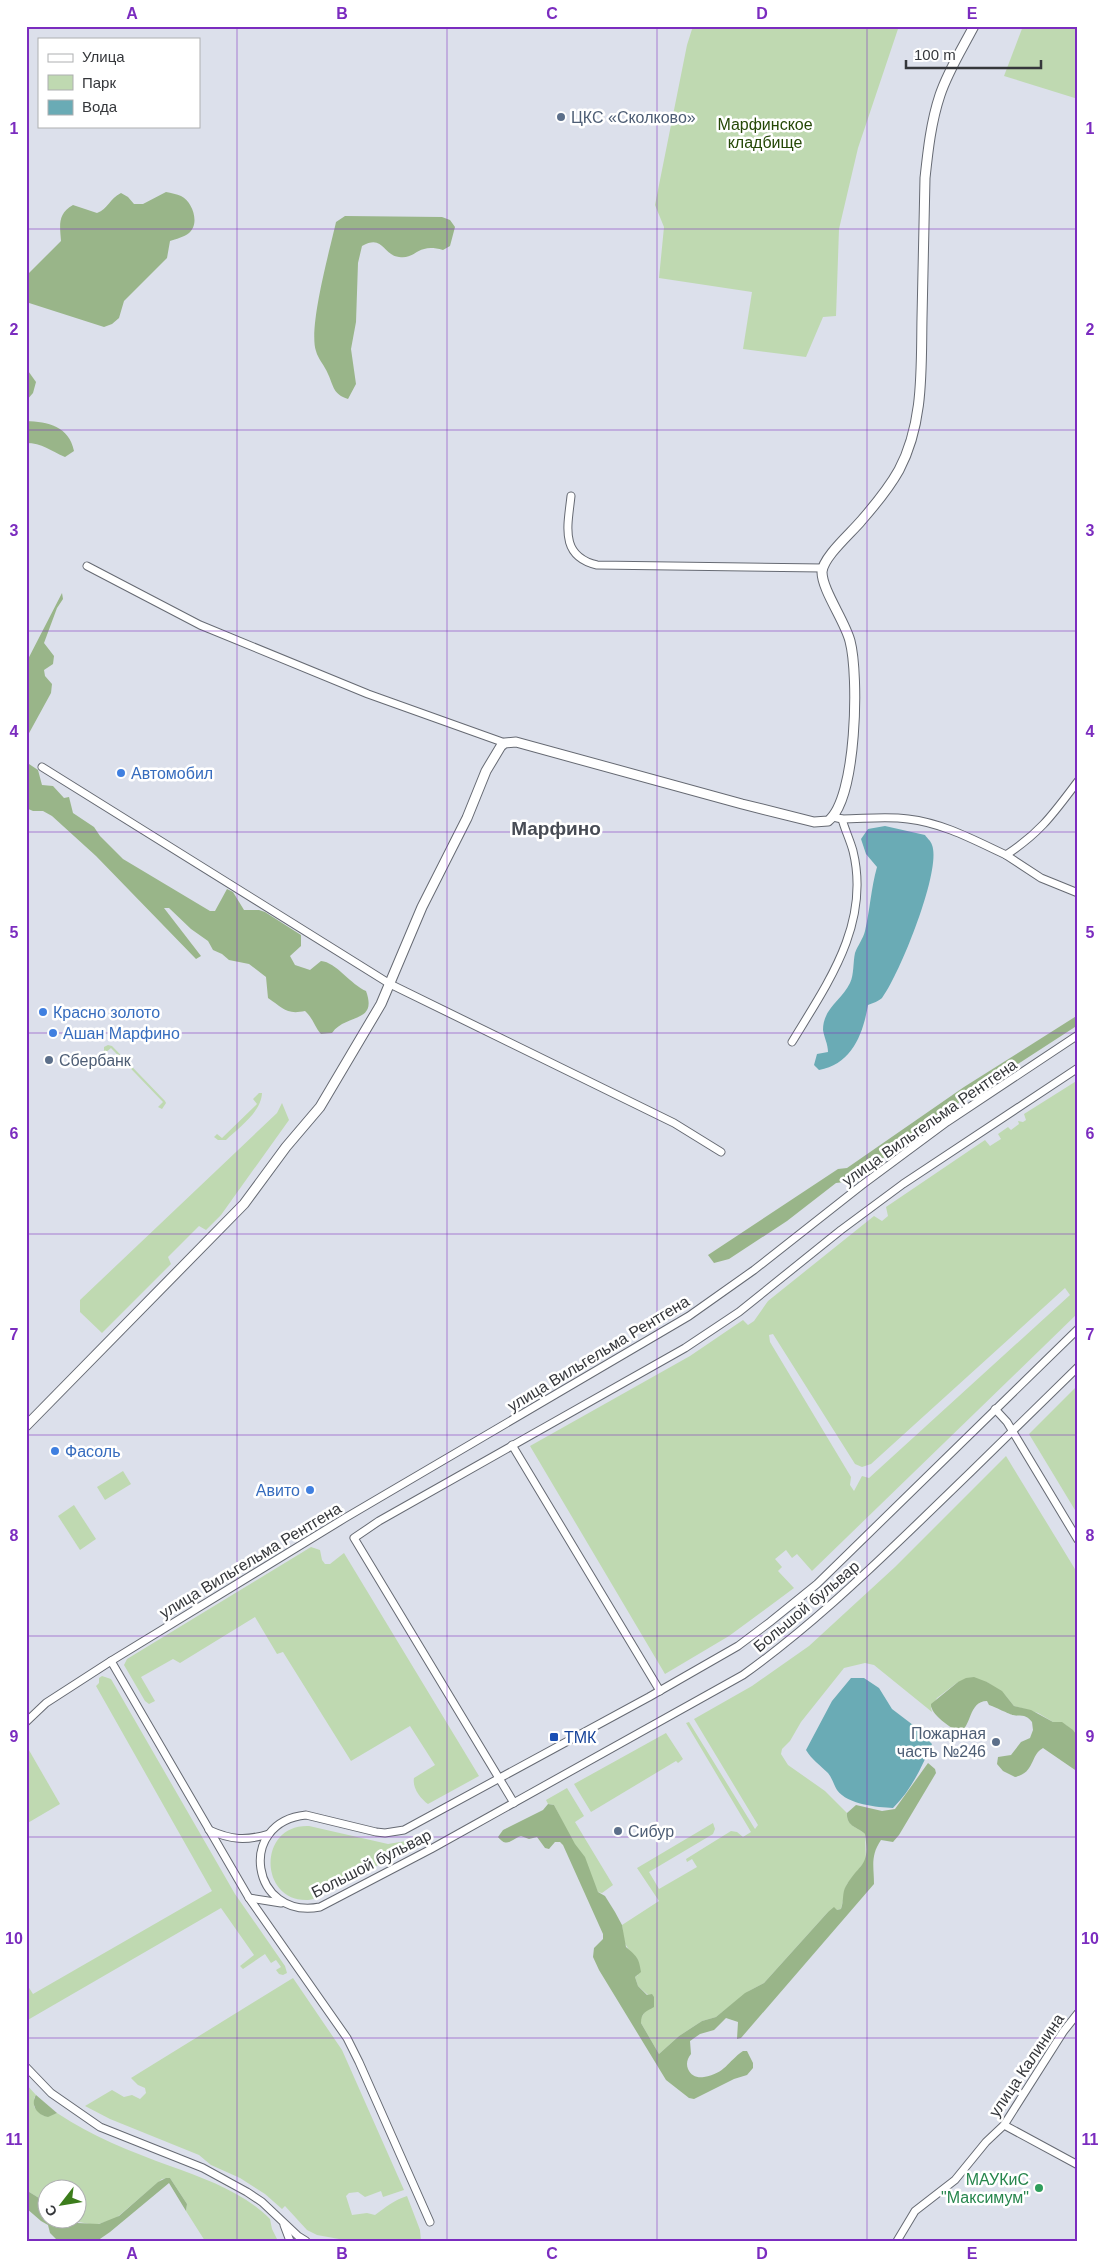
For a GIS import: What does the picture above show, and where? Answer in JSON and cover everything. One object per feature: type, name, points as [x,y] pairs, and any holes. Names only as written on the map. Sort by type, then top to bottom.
[{"type":"street","points":[[792,1042],[830,980],[844,950],[855,916],[857,883],[853,852],[837,818],[843,799],[852,748],[854,721],[853,658],[847,628],[824,580],[823,568],[830,555],[860,522],[890,484],[907,452],[914,430],[921,377],[925,178],[928,147],[940,94],[952,66],[974,26]]},
{"type":"street","points":[[571,496],[567,534],[569,544],[575,553],[590,563],[597,565],[823,568]]},
{"type":"street","points":[[87,566],[200,625],[368,694],[505,743],[516,742],[798,818],[823,822],[837,818],[906,819],[933,824],[968,836],[1006,855],[1041,878],[1078,893]]},
{"type":"street","points":[[26,1426],[244,1204],[286,1147],[320,1107],[342,1071],[353,1048],[371,1021],[390,984],[422,907],[467,818],[486,771],[498,750],[505,743]]},
{"type":"street","points":[[42,767],[390,984],[674,1123],[721,1152]]},
{"type":"street","points":[[1006,855],[1031,838],[1047,822],[1078,781]]},
{"type":"street","name":"улица Вильгельма Рентгена","points":[[26,1722],[46,1703],[345,1518],[698,1310],[754,1270],[862,1184],[947,1122],[1078,1035]]},
{"type":"street","points":[[514,1803],[354,1538],[379,1520],[685,1348],[730,1318],[884,1197],[995,1120],[1078,1068]]},
{"type":"street","name":"Большой бульвар","points":[[269,1834],[282,1822],[306,1815],[376,1832],[385,1833],[404,1830],[660,1691],[738,1646],[817,1584],[1078,1329]]},
{"type":"street","name":"Большой бульвар","points":[[250,1898],[305,1909],[320,1907],[514,1803],[735,1680],[787,1644],[825,1612],[1078,1367]]},
{"type":"street","points":[[995,1410],[1013,1432],[1078,1540]]},
{"type":"street","points":[[512,1445],[660,1691]]},
{"type":"street","points":[[111,1662],[250,1898],[347,2038],[430,2222]]},
{"type":"street","points":[[209,1830],[227,1838],[242,1840],[269,1834]]},
{"type":"street","points":[[269,1834],[260,1853],[261,1872],[273,1895],[287,1904]]},
{"type":"street","name":"улица Калинина","points":[[897,2241],[906,2224],[921,2205],[955,2180],[986,2142],[1004,2125],[1063,2032],[1078,2014]]},
{"type":"street","points":[[26,2067],[51,2093],[100,2128],[202,2168],[262,2202],[306,2241]]},
{"type":"street","points":[[1004,2125],[1078,2165]]},
{"type":"street","points":[[282,2220],[290,2241]]},
{"type":"green space","name":"Марфинское кладбище","points":[[693,26],[899,26],[858,148],[839,229],[836,316],[823,317],[806,357],[743,349],[752,292],[659,278],[664,227],[655,205],[687,45]]},
{"type":"green space","points":[[1023,26],[1078,26],[1078,99],[1004,76]]},
{"type":"green space","points":[[166,192],[181,196],[189,203],[194,213],[192,229],[185,236],[170,241],[167,258],[124,301],[119,318],[112,324],[104,327],[26,302],[26,276],[61,241],[60,230],[64,212],[73,205],[97,213],[121,193],[134,204],[143,204]]},
{"type":"green space","points":[[345,216],[442,217],[450,220],[455,227],[450,246],[443,250],[428,248],[409,256],[399,257],[389,253],[375,242],[362,246],[358,263],[356,322],[351,349],[356,384],[348,399],[339,395],[335,389],[317,354],[314,340],[317,307],[336,222]]},
{"type":"green space","points":[[26,368],[36,382],[33,393],[26,401]]},
{"type":"green space","points":[[26,421],[50,424],[56,427],[67,436],[74,451],[65,457],[42,446],[26,443]]},
{"type":"green space","points":[[62,593],[63,599],[57,608],[44,643],[54,656],[53,664],[44,670],[45,676],[52,684],[51,693],[28,735],[26,749],[26,663]]},
{"type":"green space","points":[[26,762],[38,770],[42,785],[53,786],[64,798],[69,797],[73,813],[94,827],[100,836],[123,859],[210,911],[215,911],[227,889],[233,892],[244,910],[265,912],[301,935],[301,946],[290,956],[295,965],[310,970],[321,961],[332,965],[366,991],[369,1001],[368,1009],[364,1014],[338,1027],[332,1033],[321,1034],[305,1011],[289,1011],[281,1008],[268,998],[266,977],[249,964],[229,960],[213,950],[208,941],[191,929],[169,908],[164,908],[201,956],[196,959],[96,856],[52,816],[43,811],[33,811],[26,808]]},
{"type":"green space","points":[[1078,1015],[1078,1025],[967,1097],[852,1181],[836,1183],[787,1221],[729,1259],[714,1263],[708,1255],[838,1169],[847,1168],[964,1087]]},
{"type":"green space","points":[[112,1046],[165,1101],[166,1103],[162,1109],[158,1107],[163,1102],[111,1048],[104,1052],[104,1047]]},
{"type":"green space","points":[[1078,1080],[1078,1313],[812,1571],[797,1554],[792,1558],[786,1550],[775,1559],[782,1567],[778,1571],[794,1588],[729,1636],[665,1674],[530,1446],[690,1356],[743,1320],[748,1325],[754,1321],[768,1301],[874,1216],[882,1221],[888,1216],[886,1207],[985,1140],[990,1146],[1001,1139],[998,1134],[1008,1127],[1011,1130],[1019,1124],[1018,1121],[1023,1122],[1026,1120],[1024,1114]],"holes":[[[1065,1288],[1070,1295],[869,1478],[862,1476],[854,1491],[850,1485],[851,1477],[770,1342],[769,1335],[773,1334],[855,1464],[862,1467],[871,1464]]]},
{"type":"green space","points":[[259,1093],[262,1093],[258,1107],[242,1125],[226,1140],[218,1140],[214,1137],[217,1134],[222,1138],[257,1104],[253,1099]]},
{"type":"green space","points":[[282,1103],[289,1120],[221,1215],[206,1230],[199,1226],[168,1257],[171,1264],[102,1333],[80,1312],[80,1300],[277,1113]]},
{"type":"green space","points":[[1078,1385],[1078,1515],[1029,1434]]},
{"type":"green space","points":[[1006,1456],[1078,1574],[1078,1737],[1066,1725],[1053,1722],[1038,1713],[1014,1706],[1005,1695],[987,1682],[958,1682],[937,1698],[931,1708],[932,1712],[874,1665],[865,1663],[844,1668],[801,1722],[790,1741],[782,1749],[781,1754],[788,1765],[825,1791],[847,1813],[850,1824],[865,1834],[866,1860],[847,1884],[841,1909],[828,1912],[764,1983],[749,1991],[716,2017],[702,2021],[679,2036],[659,2054],[641,2023],[641,2018],[646,2010],[650,2009],[648,1995],[638,1986],[635,1977],[638,1975],[624,1942],[622,1925],[659,1901],[637,1868],[713,1823],[715,1829],[713,1834],[649,1872],[659,1889],[697,1867],[692,1859],[687,1862],[686,1859],[731,1831],[737,1832],[743,1837],[751,1832],[686,1723],[689,1722],[755,1829],[758,1825],[694,1719],[752,1686],[809,1646],[895,1567]]},
{"type":"green space","points":[[123,1471],[131,1484],[105,1500],[97,1487]]},
{"type":"green space","points":[[74,1505],[96,1539],[80,1550],[58,1516]]},
{"type":"green space","points":[[311,1547],[320,1550],[325,1564],[330,1564],[344,1553],[479,1776],[428,1804],[414,1786],[414,1778],[435,1765],[410,1726],[351,1761],[283,1652],[277,1654],[255,1617],[180,1663],[173,1659],[141,1677],[155,1701],[149,1704],[145,1701],[124,1665],[127,1659]]},
{"type":"green space","points":[[102,1676],[111,1679],[235,1894],[285,1966],[287,1973],[279,1974],[276,1970],[281,1967],[276,1960],[271,1963],[265,1954],[243,1969],[240,1966],[254,1955],[221,1908],[26,2021],[26,1983],[33,1994],[212,1891],[96,1686],[99,1683],[99,1678]]},
{"type":"green space","points":[[974,1677],[1002,1691],[1014,1706],[1031,1710],[1053,1722],[1062,1722],[1073,1730],[1078,1737],[1078,1772],[1043,1748],[1036,1755],[1026,1772],[1021,1775],[1015,1777],[1003,1771],[997,1764],[998,1757],[1011,1755],[1021,1742],[1030,1738],[1033,1730],[1032,1722],[1025,1716],[1012,1715],[989,1705],[987,1701],[976,1705],[963,1730],[959,1732],[942,1720],[934,1712],[931,1704],[958,1682]]},
{"type":"green space","points":[[666,1733],[683,1759],[678,1763],[676,1761],[591,1812],[574,1784]]},
{"type":"green space","points":[[26,1745],[60,1804],[26,1824]]},
{"type":"green space","points":[[928,1763],[935,1769],[936,1773],[899,1835],[893,1842],[881,1840],[875,1851],[873,1862],[874,1884],[741,2038],[737,2039],[738,2022],[726,2018],[714,2030],[700,2034],[690,2041],[691,2054],[687,2067],[697,2077],[717,2073],[743,2051],[747,2051],[753,2063],[753,2068],[747,2075],[734,2079],[694,2099],[689,2098],[666,2080],[599,1970],[593,1957],[594,1948],[603,1939],[603,1934],[563,1845],[560,1842],[555,1842],[549,1849],[545,1848],[537,1837],[529,1839],[521,1836],[506,1843],[498,1837],[503,1830],[543,1810],[548,1804],[554,1805],[575,1844],[585,1857],[598,1892],[605,1896],[622,1925],[626,1947],[635,1955],[639,1963],[641,1972],[635,1977],[638,1986],[647,1995],[652,1994],[654,1997],[654,2007],[643,2014],[641,2023],[659,2054],[679,2036],[702,2021],[716,2017],[745,1993],[764,1983],[828,1912],[834,1907],[837,1910],[841,1909],[845,1888],[863,1863],[866,1853],[865,1834],[850,1824],[847,1813],[856,1805],[882,1811],[895,1809]]},
{"type":"green space","points":[[567,1788],[584,1816],[575,1822],[613,1885],[602,1893],[598,1892],[554,1805],[548,1804],[546,1800]]},
{"type":"green space","points":[[309,1826],[388,1844],[418,1839],[347,1884],[308,1900],[292,1897],[280,1889],[273,1877],[271,1863],[273,1849],[280,1837],[292,1829]]},
{"type":"green space","points":[[293,1978],[342,2050],[404,2190],[383,2197],[381,2191],[365,2197],[358,2192],[349,2193],[346,2196],[352,2215],[367,2213],[375,2215],[407,2196],[420,2230],[421,2241],[350,2241],[317,2235],[307,2230],[285,2206],[282,2209],[265,2194],[240,2178],[211,2165],[199,2155],[110,2119],[85,2106],[112,2090],[124,2097],[132,2095],[140,2099],[146,2093],[145,2088],[138,2085],[131,2078]]},
{"type":"green space","points":[[26,2084],[36,2095],[34,2107],[44,2116],[57,2113],[112,2143],[210,2181],[248,2201],[270,2219],[272,2229],[278,2241],[205,2241],[186,2211],[187,2204],[170,2178],[162,2179],[115,2219],[95,2225],[88,2224],[88,2180],[38,2180],[38,2197],[26,2190]]},
{"type":"green space","points":[[36,2095],[57,2113],[48,2117],[38,2112],[34,2106]]},
{"type":"green space","points":[[170,2178],[187,2204],[186,2211],[169,2183],[97,2241],[58,2241],[50,2233],[49,2230],[88,2230],[88,2224],[99,2224],[119,2216],[158,2182]]},
{"type":"green space","points":[[26,2190],[38,2197],[38,2218],[26,2208]]},
{"type":"water","points":[[885,826],[925,835],[931,842],[933,858],[925,899],[908,947],[898,968],[882,998],[868,1005],[863,1027],[854,1046],[840,1061],[830,1067],[819,1070],[814,1065],[817,1054],[828,1052],[823,1030],[824,1022],[829,1010],[847,989],[851,980],[855,953],[865,931],[877,867],[866,854],[861,839],[868,829]]},
{"type":"water","points":[[851,1678],[864,1678],[879,1688],[892,1709],[913,1725],[932,1744],[911,1786],[893,1808],[855,1802],[842,1795],[837,1790],[828,1773],[813,1760],[806,1750],[832,1701]]},
{"type":"place","name":"ЦКС «Сколково»","points":[[561,117]]},
{"type":"place","name":"Автомобил","points":[[121,773]]},
{"type":"place","name":"Красно золото","points":[[43,1012]]},
{"type":"place","name":"Ашан Марфино","points":[[53,1033]]},
{"type":"place","name":"Сбербанк","points":[[49,1060]]},
{"type":"place","name":"Фасоль","points":[[55,1451]]},
{"type":"place","name":"Авито","points":[[310,1490]]},
{"type":"place","name":"ТМК","points":[[554,1737]]},
{"type":"place","name":"Пожарная часть №246","points":[[996,1742]]},
{"type":"place","name":"Сибур","points":[[618,1831]]},
{"type":"place","name":"МАУКиС \"Максимум\"","points":[[1039,2188]]},
{"type":"district","name":"Марфино","points":[[556,828]]}]
